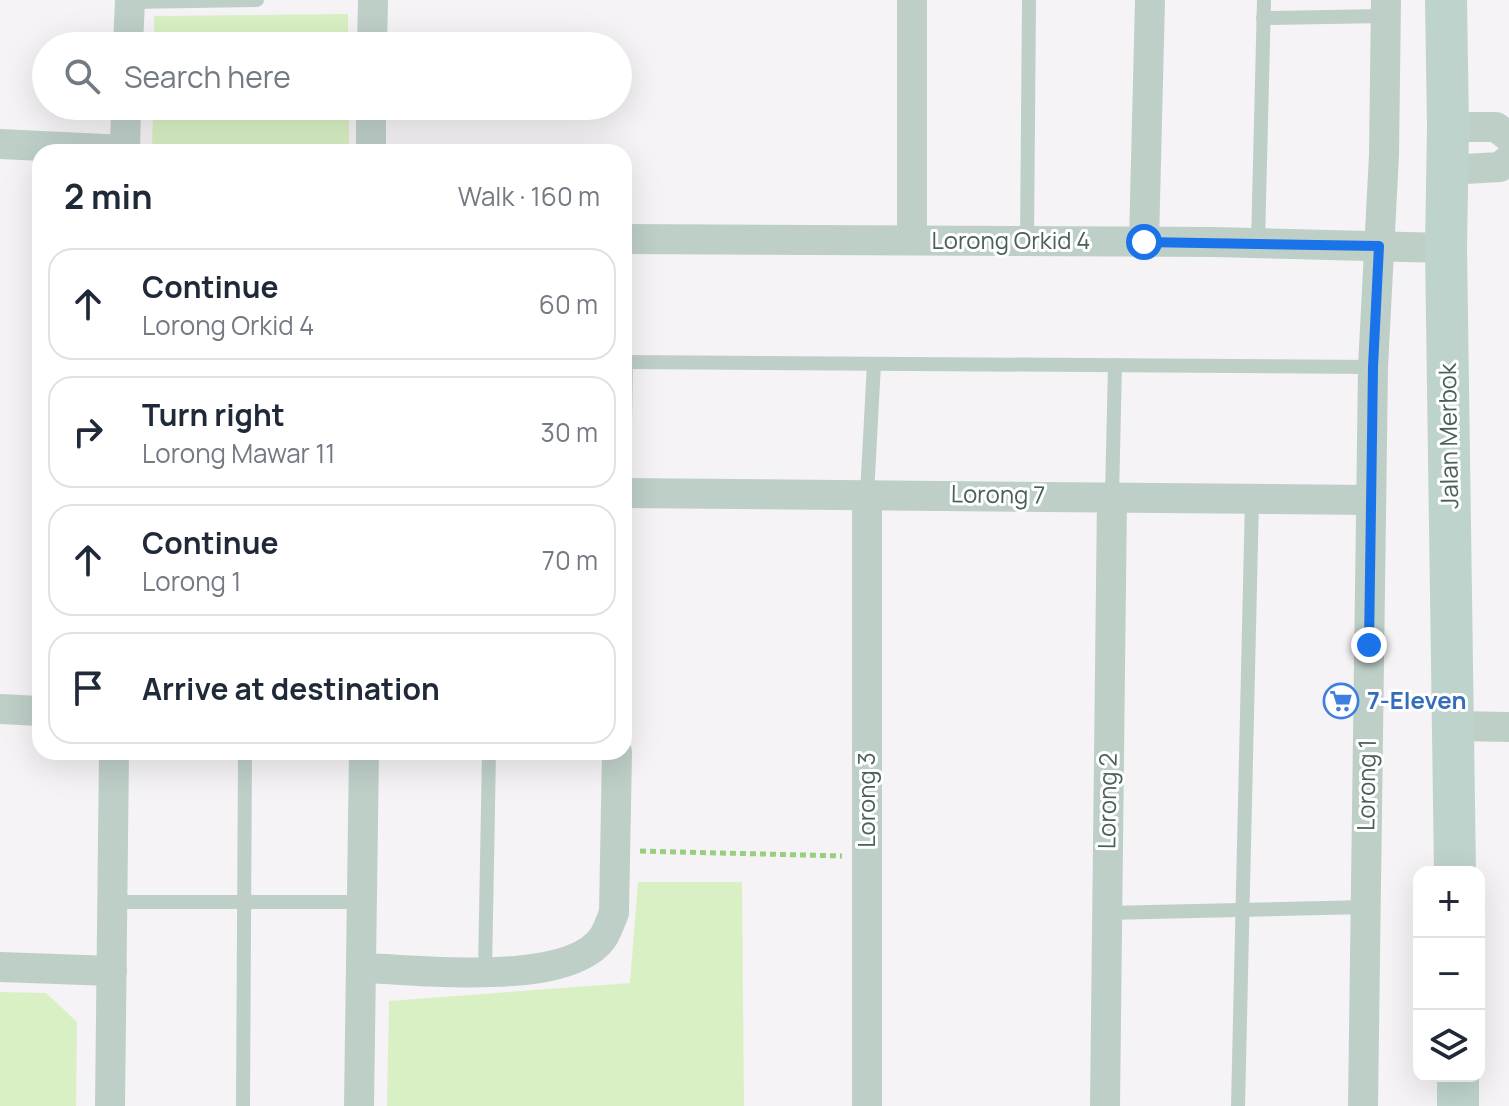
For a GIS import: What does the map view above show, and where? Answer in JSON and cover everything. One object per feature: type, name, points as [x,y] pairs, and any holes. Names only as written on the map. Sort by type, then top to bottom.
[{"type":"street","points":[[372,32],[373,0]]},
{"type":"street","points":[[912,0],[912,240]]},
{"type":"street","points":[[1144,242],[1150,0]]},
{"type":"street","name":"Jalan Merbok","points":[[1446,0],[1446,248],[1455,866]]},
{"type":"street","points":[[129,32],[130,1]]},
{"type":"street","name":"Lorong 1","points":[[1363,1106],[1373,367],[1384,155],[1386,8]]},
{"type":"street","points":[[125,144],[126,120]]},
{"type":"street","points":[[371,120],[371,144]]},
{"type":"street","points":[[1448,127],[1496,127],[1509,137]]},
{"type":"street","points":[[0,144],[32,146]]},
{"type":"street","points":[[1447,170],[1500,167],[1509,159]]},
{"type":"street","name":"Lorong Orkid 4","points":[[632,239],[1258,243],[1446,248]]},
{"type":"street","name":"Lorong 7","points":[[632,490],[1371,500]]},
{"type":"street","name":"Lorong 3","points":[[867,494],[867,1106]]},
{"type":"street","name":"Lorong 2","points":[[1105,1106],[1112,497]]},
{"type":"street","points":[[0,709],[32,711]]},
{"type":"street","points":[[1453,726],[1509,727]]},
{"type":"street","points":[[110,1106],[114,760]]},
{"type":"street","points":[[359,1106],[364,760]]},
{"type":"street","points":[[361,968],[519,972],[553,967],[582,954],[603,938],[614,913],[617,760]]},
{"type":"street","points":[[0,967],[112,971]]},
{"type":"street","points":[[1458,1082],[1458,1106]]},
{"type":"lane","points":[[130,1],[257,0]]},
{"type":"lane","points":[[1027,241],[1029,0]]},
{"type":"lane","points":[[1258,243],[1264,0]]},
{"type":"lane","points":[[1263,18],[1386,8]]},
{"type":"lane","points":[[632,362],[1373,367]]},
{"type":"lane","points":[[867,494],[874,364]]},
{"type":"lane","points":[[1112,497],[1115,365]]},
{"type":"lane","points":[[1238,1106],[1252,498]]},
{"type":"lane","points":[[243,1106],[245,760]]},
{"type":"lane","points":[[485,971],[489,760]]},
{"type":"lane","points":[[112,902],[362,902]]},
{"type":"lane","points":[[1107,913],[1365,907]]},
{"type":"path","points":[[614,850],[867,857]]},
{"type":"green space","points":[[348,14],[348,32],[154,32],[154,16]]},
{"type":"green space","points":[[153,120],[349,120],[349,144],[152,144]]},
{"type":"green space","points":[[638,882],[742,882],[744,1106],[387,1106],[389,1001],[630,983]]},
{"type":"green space","points":[[0,992],[46,993],[77,1022],[76,1106],[0,1106]]},
{"type":"place","name":"7-Eleven","points":[[1341,701]]},
{"type":"route","points":[[1144,242],[1379,246],[1373,367],[1369,645]]}]
